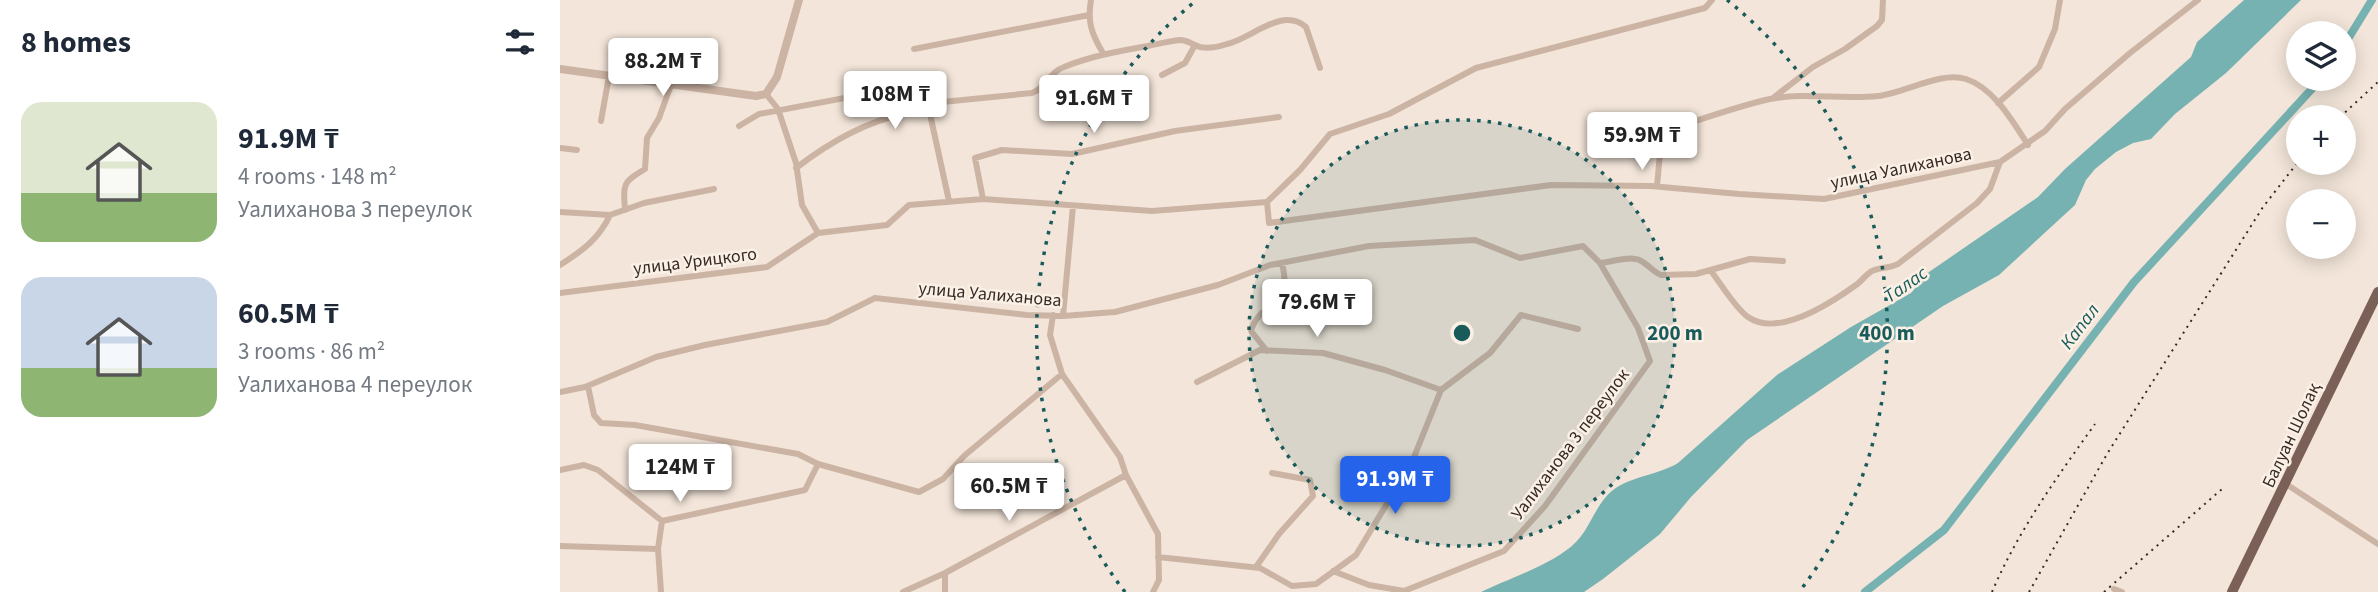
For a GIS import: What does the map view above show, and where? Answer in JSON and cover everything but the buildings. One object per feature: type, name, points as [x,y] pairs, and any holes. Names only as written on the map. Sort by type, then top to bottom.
[{"type":"main road","name":"Балуан Шолақ","points":[[2232,592],[2378,292]]},
{"type":"street","points":[[560,69],[756,96],[766,94],[777,77],[799,0]]},
{"type":"street","points":[[1091,0],[1089,15],[1092,36],[1103,53]]},
{"type":"street","points":[[1267,202],[1300,170],[1330,134],[1389,114],[1476,68],[1706,8],[1712,0]]},
{"type":"street","points":[[1772,99],[1813,67],[1845,49],[1877,26],[1882,20],[1884,0]]},
{"type":"street","points":[[1998,103],[2039,67],[2055,29],[2060,0]]},
{"type":"street","name":"улица Уалиханова","points":[[1267,202],[1269,223],[1551,185],[1657,186],[1824,199],[1888,183],[2000,162],[2028,145],[2130,53],[2198,0]]},
{"type":"street","points":[[914,49],[1089,15]]},
{"type":"street","points":[[739,126],[759,114],[778,109],[866,94],[902,106],[1032,93],[1040,90],[1053,73],[1061,68],[1103,53],[1181,40],[1203,48],[1224,45],[1234,43],[1266,25],[1296,21],[1306,27],[1320,68]]},
{"type":"street","points":[[1162,75],[1185,63],[1195,45]]},
{"type":"street","points":[[601,121],[609,76]]},
{"type":"street","points":[[1657,186],[1662,132],[1772,99],[1876,97],[1898,93],[1938,79],[1962,78],[1975,82],[1998,103],[2028,145]]},
{"type":"street","points":[[625,210],[624,187],[631,176],[645,169],[647,138],[659,118],[671,85]]},
{"type":"street","points":[[766,94],[778,109],[796,168],[802,205],[818,233]]},
{"type":"street","points":[[796,168],[824,147],[858,130],[903,114],[930,114],[949,201]]},
{"type":"street","points":[[983,199],[975,158],[1002,150],[1072,154],[1175,131],[1279,117]]},
{"type":"street","points":[[560,148],[577,150]]},
{"type":"street","points":[[1712,271],[1747,317],[1760,323],[1779,324],[1799,318],[1840,297],[1871,271],[1888,269],[1898,264],[1977,204],[1990,189],[2000,162]]},
{"type":"street","points":[[560,212],[610,215],[643,203],[714,189]]},
{"type":"street","name":"улица Урицкого","points":[[560,293],[767,267],[818,233],[887,226],[909,205],[983,199],[1152,211],[1267,202]]},
{"type":"street","points":[[1063,316],[1073,206]]},
{"type":"street","points":[[560,265],[590,245],[610,215]]},
{"type":"street","name":"улица Уалиханова","points":[[560,392],[588,386],[656,357],[827,322],[875,298],[1027,315],[1063,316],[1115,312],[1218,285],[1269,265],[1369,246],[1475,240],[1521,258],[1583,246],[1600,263]]},
{"type":"street","points":[[1600,263],[1634,259],[1661,275],[1696,274],[1750,259],[1783,261]]},
{"type":"street","points":[[1267,351],[1251,331],[1254,320],[1281,300],[1286,282],[1282,263]]},
{"type":"street","name":"Уалиханова 3 переулок","points":[[1333,571],[1369,586],[1404,591],[1504,551],[1545,506],[1650,361],[1638,328],[1600,263]]},
{"type":"street","points":[[1053,315],[1050,335],[1062,374],[1120,457],[1126,474],[1158,534],[1158,580],[1153,592]]},
{"type":"street","points":[[1158,557],[1256,567],[1292,586],[1316,584],[1356,555],[1412,462],[1441,390],[1490,353],[1521,315],[1578,329]]},
{"type":"street","points":[[1197,382],[1260,350],[1323,353],[1385,370],[1441,390]]},
{"type":"street","points":[[588,386],[594,415],[601,423],[635,425],[798,454],[818,464],[919,492],[943,479],[964,456],[1062,374]]},
{"type":"street","points":[[662,521],[805,490],[818,464]]},
{"type":"street","points":[[560,470],[584,465],[598,470],[662,521]]},
{"type":"street","points":[[1256,567],[1279,534],[1313,496],[1310,480],[1272,473]]},
{"type":"street","points":[[903,592],[945,573],[1126,474]]},
{"type":"street","points":[[2286,484],[2378,544]]},
{"type":"street","points":[[661,592],[658,549],[662,521]]},
{"type":"street","points":[[560,546],[658,549]]},
{"type":"street","points":[[945,573],[945,592]]},
{"type":"street","points":[[2114,589],[2122,592]]},
{"type":"water","points":[[2244,0],[2301,0],[2226,73],[2175,114],[2151,139],[2133,143],[2116,152],[2095,169],[2086,180],[2075,205],[1999,275],[1943,306],[1747,440],[1691,497],[1660,534],[1584,592],[1481,592],[1544,564],[1567,550],[1581,536],[1602,502],[1613,490],[1678,463],[1777,375],[1851,327],[1911,293],[1929,272],[2038,197],[2065,169],[2191,57],[2197,42]]},
{"type":"waterway","name":"Капал","points":[[2356,26],[2372,0]]},
{"type":"waterway","name":"Капал","points":[[1865,592],[1944,530],[2134,282],[2310,91]]},
{"type":"railway","points":[[2353,105],[2378,82]]},
{"type":"railway","points":[[2029,592],[2107,454],[2263,207],[2288,175]]},
{"type":"railway","points":[[1992,592],[2026,526],[2095,424]]},
{"type":"railway","points":[[2104,592],[2222,489]]},
{"type":"water label","name":"Талас","points":[[1905,284]]}]
